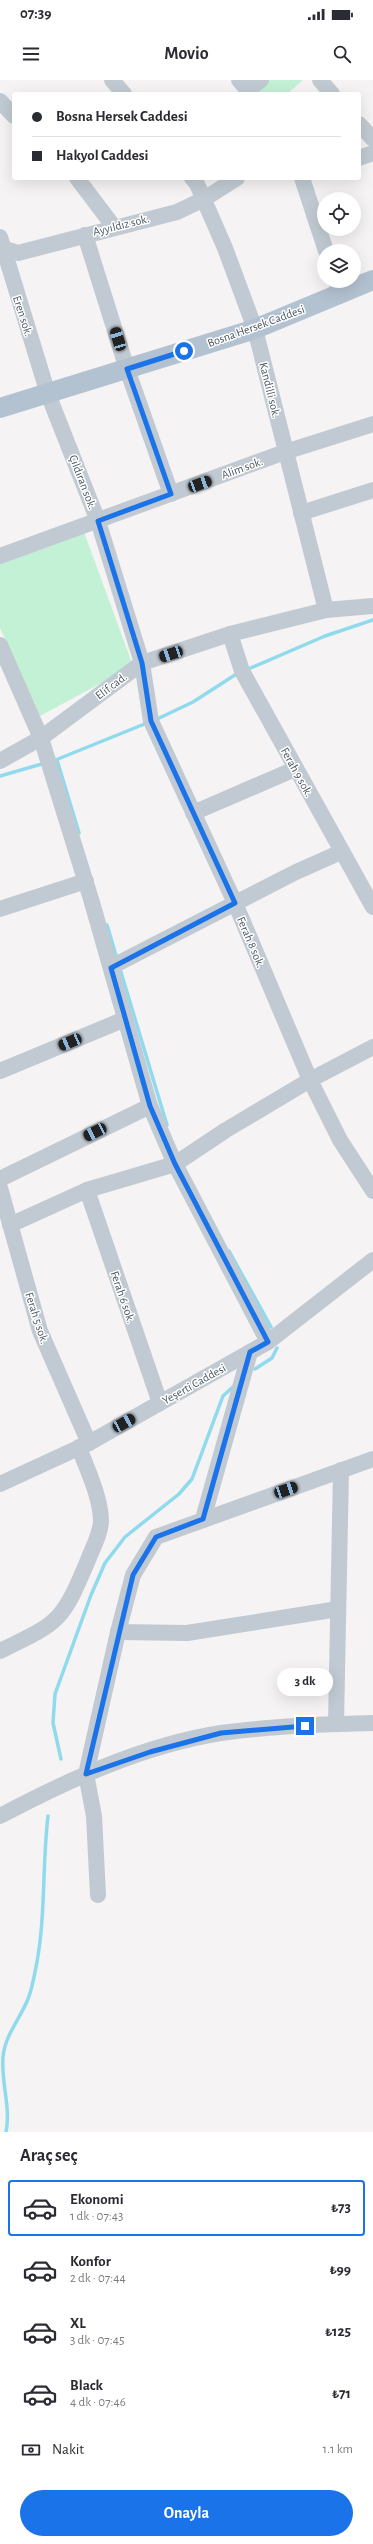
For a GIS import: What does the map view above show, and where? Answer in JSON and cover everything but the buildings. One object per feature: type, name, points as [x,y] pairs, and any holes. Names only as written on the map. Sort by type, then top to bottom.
[{"type":"main road","name":"Bosna Hersek Caddesi","points":[[361,282],[373,280]]},
{"type":"main road","name":"Bosna Hersek Caddesi","points":[[0,408],[254,329],[336,288]]},
{"type":"street","points":[[112,80],[122,92]]},
{"type":"street","points":[[246,88],[261,80]]},
{"type":"street","points":[[320,80],[330,92]]},
{"type":"street","points":[[0,101],[12,114]]},
{"type":"street","points":[[361,126],[373,139]]},
{"type":"street","points":[[361,157],[373,153]]},
{"type":"street","points":[[79,180],[114,227]]},
{"type":"street","name":"Kandilli sok.","points":[[193,180],[204,199],[225,248],[254,329],[326,610]]},
{"type":"street","name":"Ayyıldız sok.","points":[[0,244],[18,253],[114,227],[177,212],[204,199],[233,180]]},
{"type":"street","points":[[304,180],[324,244]]},
{"type":"street","points":[[85,235],[127,369],[171,494]]},
{"type":"street","name":"Eren sok.","points":[[0,244],[48,394]]},
{"type":"street","name":"Çıldıran sok.","points":[[48,394],[98,521],[142,663]]},
{"type":"street","name":"Alim sok.","points":[[0,556],[285,452],[373,424]]},
{"type":"street","points":[[301,513],[373,490]]},
{"type":"street","name":"Elif cad.","points":[[0,761],[41,738],[142,663],[230,634],[326,610],[373,606]]},
{"type":"street","name":"Ferah 9 sok.","points":[[230,634],[242,671],[341,852],[373,907]]},
{"type":"street","points":[[0,645],[41,738],[86,881],[150,1106],[175,1164],[268,1342]]},
{"type":"street","name":"Ferah 8 sok.","points":[[142,663],[151,721],[235,903],[310,1080],[340,1140],[373,1190]]},
{"type":"street","points":[[194,814],[295,769]]},
{"type":"street","points":[[111,968],[235,903],[341,852]]},
{"type":"street","points":[[0,909],[86,881]]},
{"type":"street","points":[[0,1071],[125,1019]]},
{"type":"street","points":[[10,1225],[87,1190],[175,1164],[226,1130],[310,1080],[373,1047]]},
{"type":"street","points":[[0,1179],[150,1106]]},
{"type":"street","name":"Ferah 5 sok.","points":[[0,1188],[40,1331],[84,1445],[95,1490],[101,1527],[71,1601],[61,1616],[44,1630],[0,1651]]},
{"type":"street","name":"Ferah 6 sok.","points":[[87,1190],[160,1403]]},
{"type":"street","name":"Yeşerti Caddesi","points":[[0,1484],[84,1445],[268,1342],[373,1260]]},
{"type":"street","points":[[203,1519],[250,1352]]},
{"type":"street","points":[[98,1895],[94,1816],[86,1774],[118,1632],[133,1575],[156,1537],[373,1459]]},
{"type":"street","points":[[336,1724],[341,1470]]},
{"type":"street","points":[[118,1632],[187,1633],[338,1609]]},
{"type":"street","points":[[0,1816],[86,1774],[150,1752],[221,1733],[336,1724],[373,1724]]},
{"type":"green space","points":[[269,80],[303,80],[289,92],[260,92],[257,89]]},
{"type":"green space","points":[[84,532],[133,666],[40,716],[0,628],[0,564]]},
{"type":"waterway","points":[[246,670],[325,636],[373,620]]},
{"type":"waterway","points":[[155,720],[193,702],[238,673]]},
{"type":"waterway","points":[[53,761],[147,723]]},
{"type":"waterway","points":[[57,760],[79,833]]},
{"type":"waterway","points":[[0,776],[45,763]]},
{"type":"waterway","points":[[107,925],[117,959]]},
{"type":"waterway","points":[[120,969],[167,1125]]},
{"type":"waterway","points":[[229,1251],[271,1327]]},
{"type":"waterway","points":[[255,1369],[272,1358],[277,1348]]},
{"type":"waterway","points":[[61,1759],[53,1723],[55,1694],[91,1595],[105,1563],[125,1537],[179,1494],[192,1479],[223,1396],[235,1385]]},
{"type":"waterway","points":[[6,2132],[7,2104],[3,2076],[4,2049],[25,2006],[33,1983],[43,1910],[48,1816]]},
{"type":"route","points":[[184,351],[127,369],[171,494],[98,521],[142,663],[151,721],[235,903],[111,968],[150,1106],[175,1164],[268,1342],[250,1352],[203,1519],[156,1537],[133,1575],[118,1632],[86,1774],[150,1752],[221,1733],[305,1726]]}]
